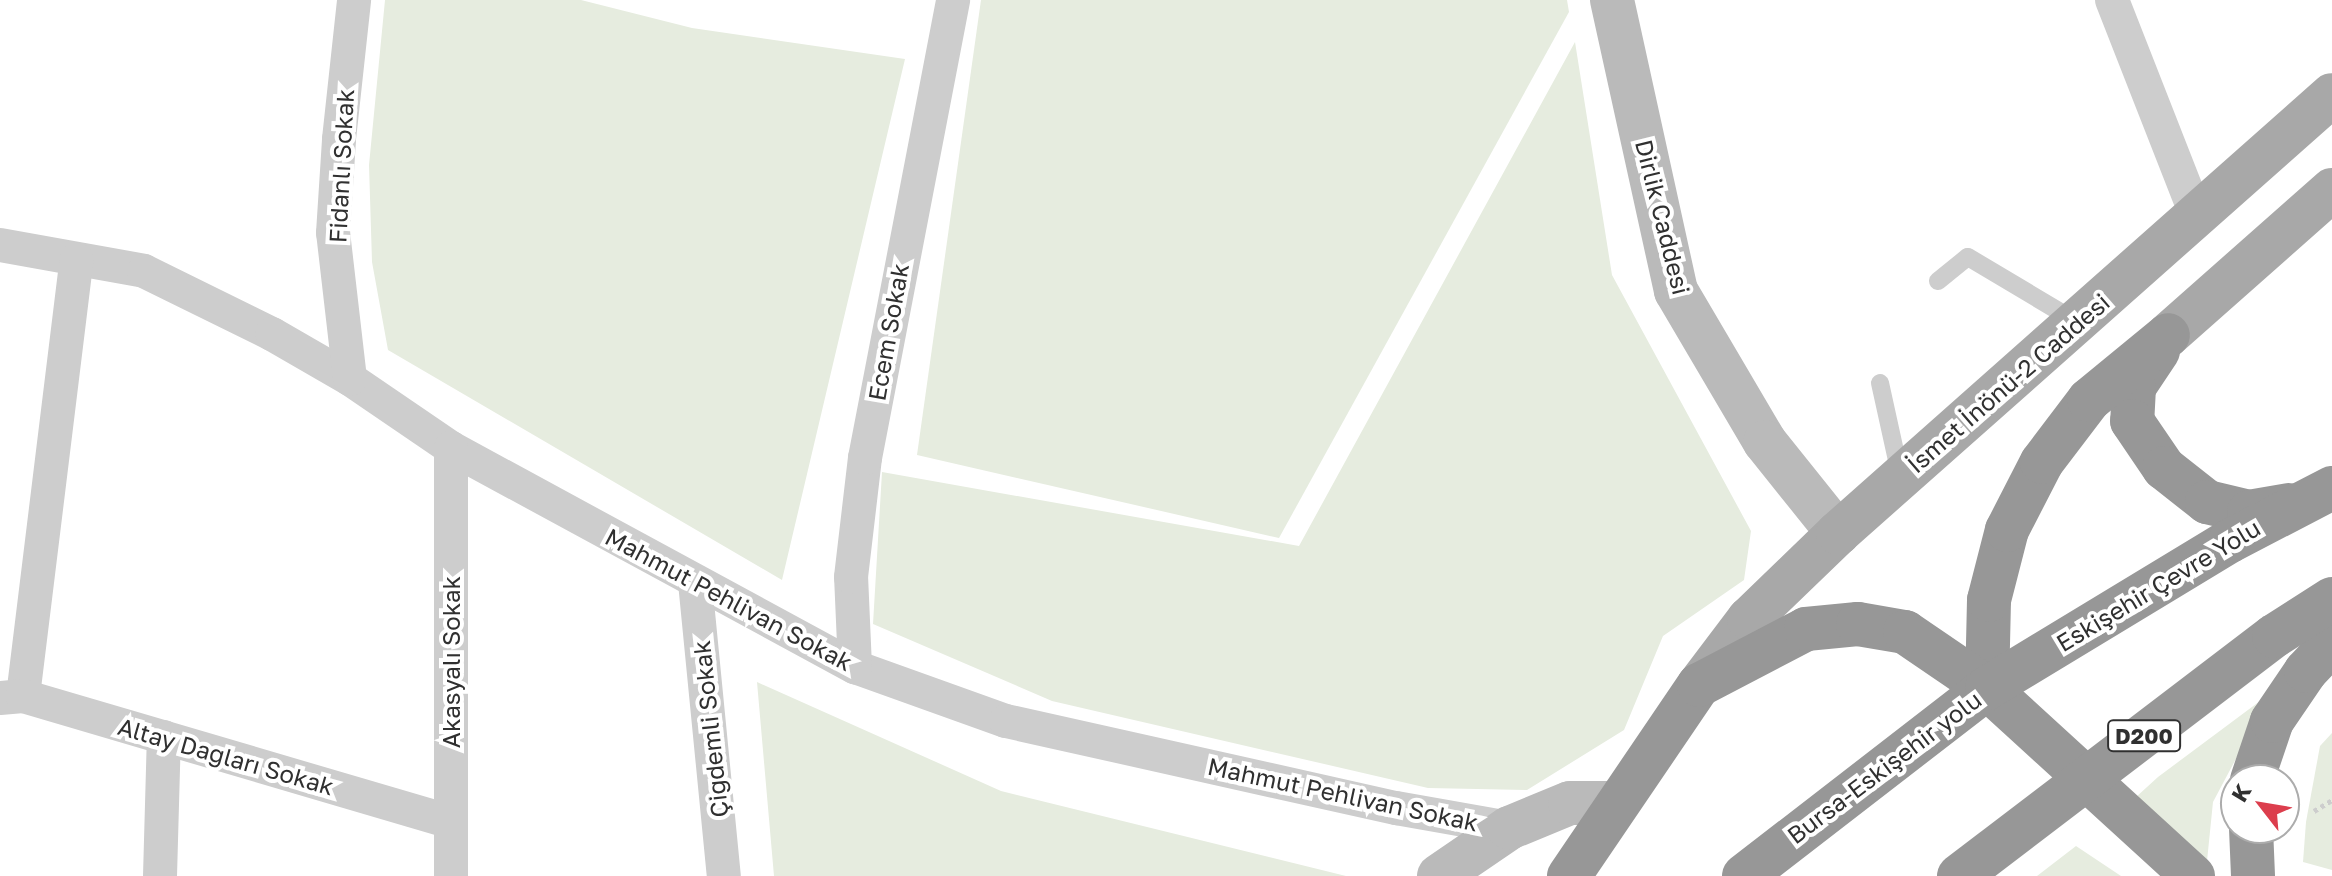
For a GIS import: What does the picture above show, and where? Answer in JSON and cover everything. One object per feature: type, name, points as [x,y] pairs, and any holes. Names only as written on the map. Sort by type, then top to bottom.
[{"type":"highway","points":[[2168,335],[2134,387],[2132,421],[2164,468],[2207,502],[2249,512],[2316,495]]},
{"type":"highway","points":[[1987,688],[1989,600],[2007,530],[2042,462],[2089,400],[2168,335]]},
{"type":"highway","name":"Eskişehir Çevre Yolu","points":[[1987,688],[2230,541],[2316,495]]},
{"type":"highway","name":"D200","points":[[1959,876],[2274,636],[2332,599]]},
{"type":"highway","points":[[1569,876],[1615,803],[1699,685],[1806,629],[1858,624],[1905,632],[1987,688],[2193,876]]},
{"type":"highway","points":[[2257,764],[2272,721],[2306,671],[2332,643]]},
{"type":"highway","name":"Bursa-Eskişehir yolu","points":[[1744,876],[1987,688]]},
{"type":"highway","points":[[2252,844],[2253,876]]},
{"type":"main road","name":"İsmet İnönü-2 Caddesi","points":[[1699,685],[1749,619],[1838,533],[2332,95]]},
{"type":"main road","points":[[2168,335],[2332,190]]},
{"type":"street","name":"Fidanlı Sokak","points":[[350,379],[333,233],[339,139],[354,0]]},
{"type":"street","name":"Ecem Sokak","points":[[855,667],[851,577],[865,458],[953,0]]},
{"type":"street","name":"Dirlik Caddesi","points":[[1612,0],[1676,291],[1765,442],[1838,533]]},
{"type":"street","points":[[2112,0],[2197,217]]},
{"type":"street","name":"Mahmut Pehlivan Sokak","points":[[0,245],[144,271],[272,334],[350,379],[451,448],[855,667],[1006,721],[1396,808],[1509,828]]},
{"type":"street","points":[[12,697],[77,259]]},
{"type":"street","name":"Akasyalı Sokak","points":[[451,448],[451,876]]},
{"type":"street","name":"Çiğdemli Sokak","points":[[695,582],[724,876]]},
{"type":"street","name":"Altay Dağları Sokak","points":[[12,697],[164,737],[451,822]]},
{"type":"street","points":[[160,876],[164,737]]},
{"type":"street","points":[[1439,876],[1509,828],[1570,803],[1615,803]]},
{"type":"lane","points":[[1938,281],[1968,257],[2077,322]]},
{"type":"lane","points":[[1880,383],[1901,477]]},
{"type":"path","points":[[2314,811],[2332,800]]},
{"type":"shaded area","points":[[385,0],[581,0],[692,28],[905,59],[782,580],[388,350],[372,262],[369,165]]},
{"type":"shaded area","points":[[981,0],[1567,0],[1569,12],[1279,538],[917,455]]},
{"type":"shaded area","points":[[1575,42],[1612,275],[1751,531],[1744,580],[1663,636],[1624,730],[1527,790],[1428,788],[1052,701],[873,624],[882,472],[1299,546]]},
{"type":"shaded area","points":[[757,682],[1001,791],[1346,876],[774,876]]},
{"type":"shaded area","points":[[2260,701],[2264,706],[2233,764],[2220,764],[2220,789],[2213,802],[2206,871],[2124,808],[2158,777]]},
{"type":"shaded area","points":[[2332,733],[2332,870],[2303,862],[2306,822],[2320,746]]},
{"type":"shaded area","points":[[2076,846],[2121,876],[2037,876]]}]
